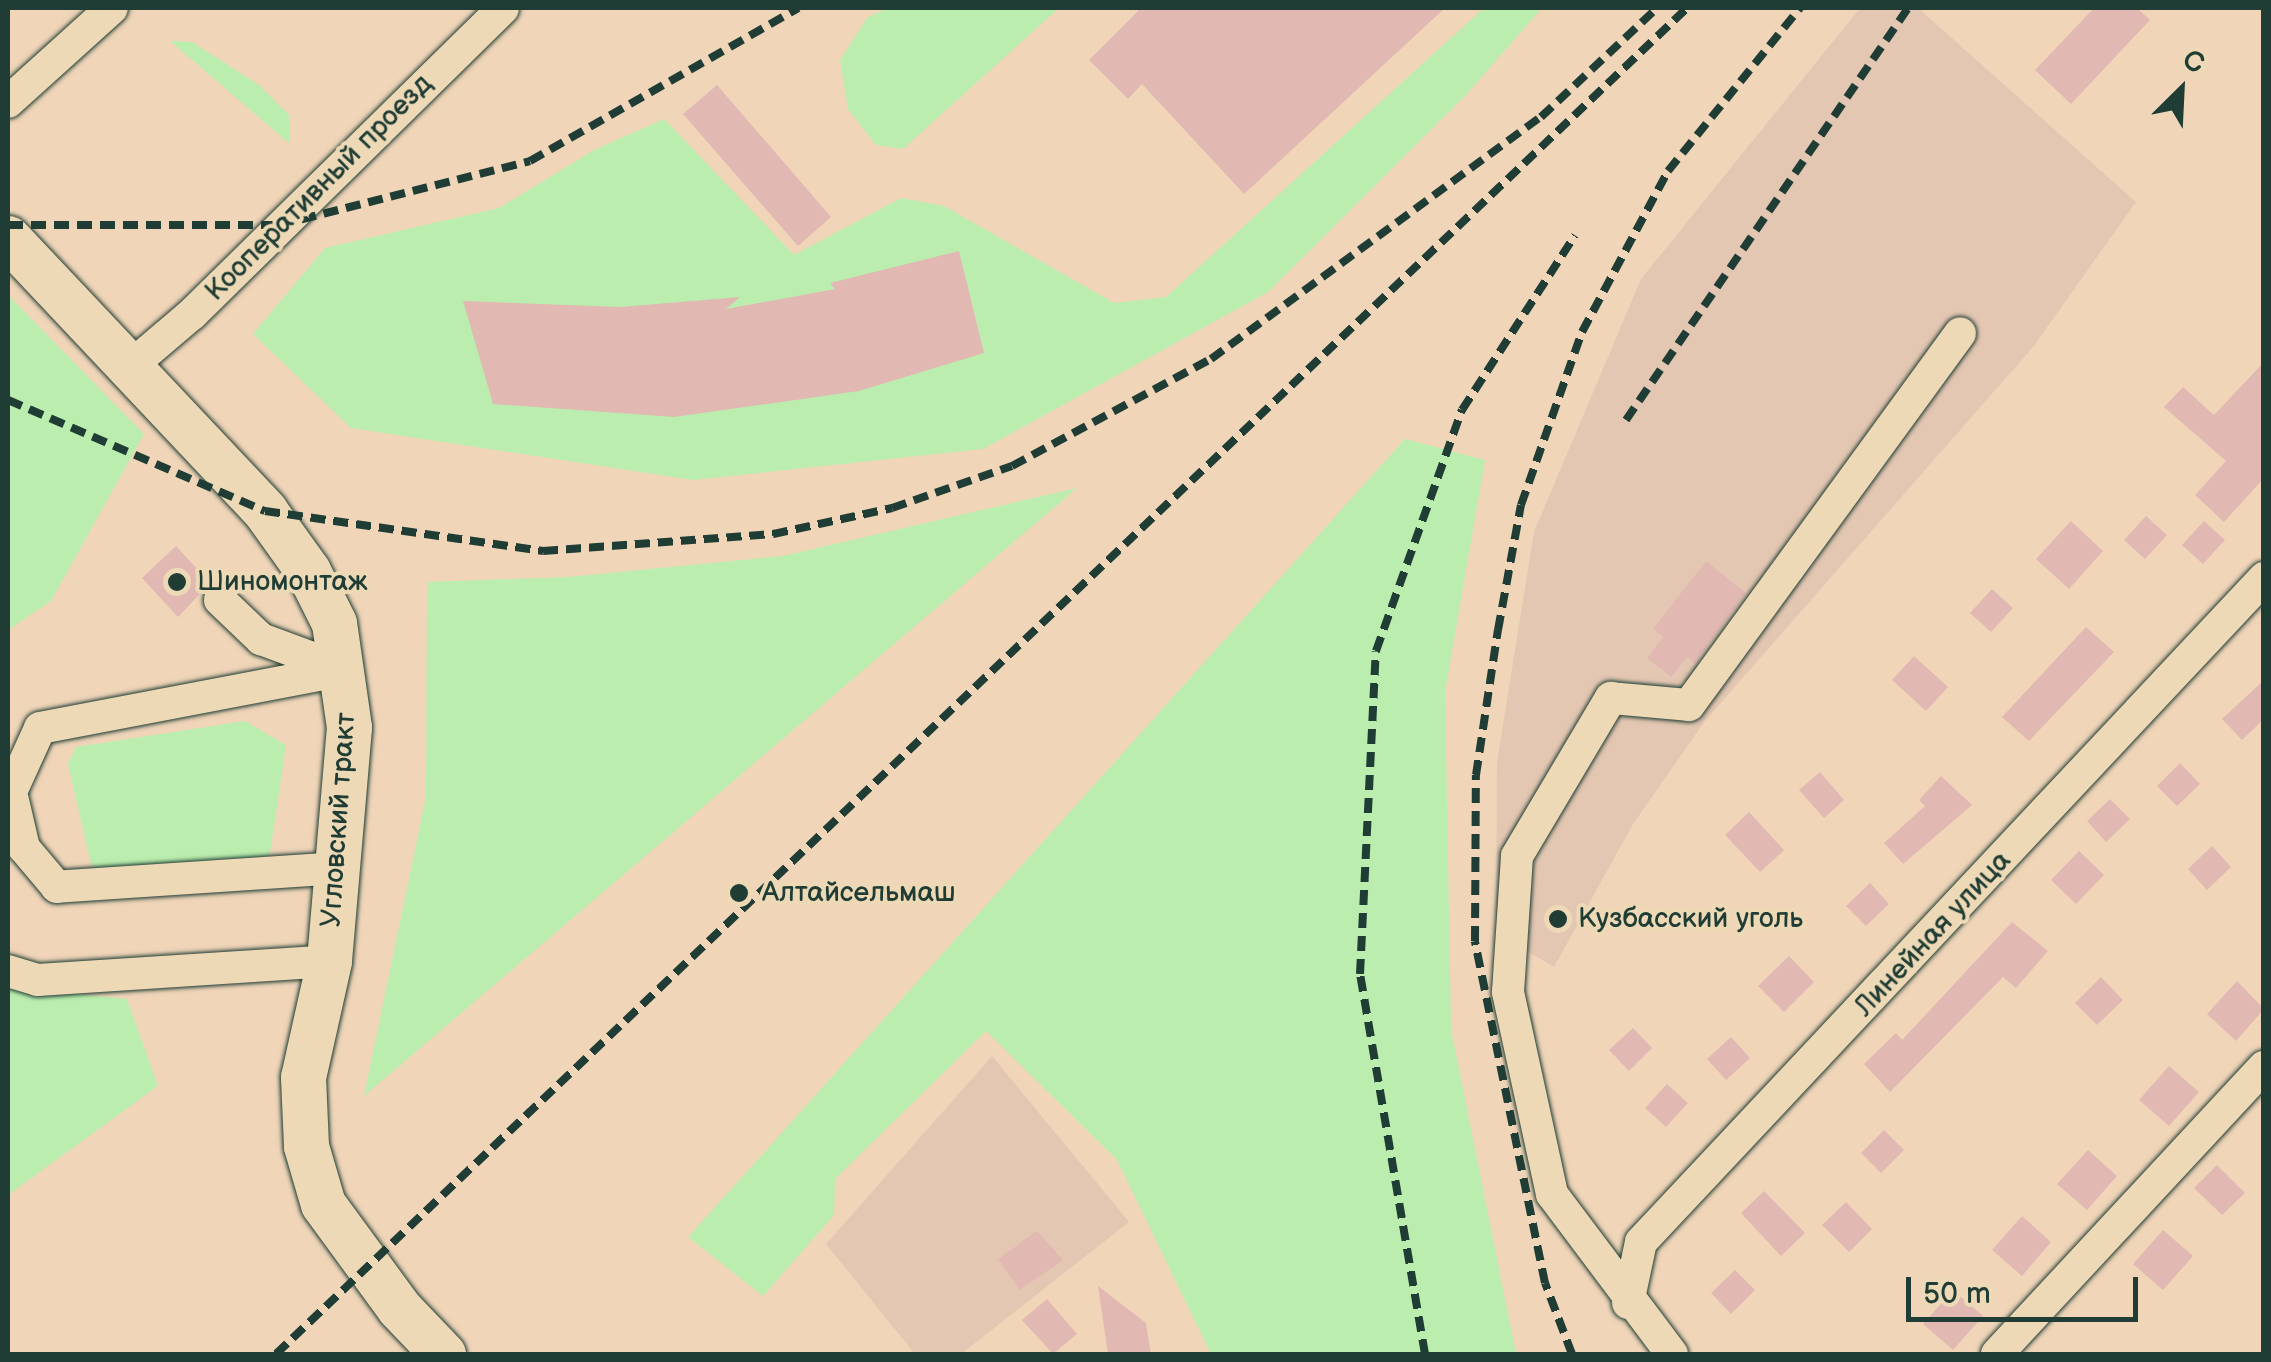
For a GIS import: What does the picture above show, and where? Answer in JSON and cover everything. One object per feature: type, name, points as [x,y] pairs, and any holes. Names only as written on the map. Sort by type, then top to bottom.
[{"type":"highway","name":"Угловский тракт","points":[[8,238],[132,365],[265,512],[308,571],[334,624],[345,670],[349,727],[340,868],[329,961],[303,1076],[306,1146],[323,1204],[367,1266],[443,1354]]},
{"type":"street","points":[[8,102],[112,8]]},
{"type":"street","name":"Кооперативный проезд","points":[[132,365],[192,314],[503,8]]},
{"type":"street","points":[[1672,1354],[1628,1303],[1552,1194],[1508,992],[1517,856],[1611,698],[1689,705],[1960,333]]},
{"type":"street","name":"Линейная улица","points":[[1628,1303],[1641,1242],[2264,578]]},
{"type":"street","points":[[220,600],[261,638],[345,670]]},
{"type":"street","points":[[340,868],[56,887],[24,848],[11,792],[40,728],[345,670]]},
{"type":"street","points":[[8,971],[38,980],[329,961]]},
{"type":"street","points":[[1996,1354],[2264,1067]]},
{"type":"shaded area","points":[[1860,8],[1918,8],[2136,202],[2033,347],[1705,721],[1633,824],[1554,967],[1514,943],[1496,945],[1497,762],[1534,532],[1641,279]]},
{"type":"shaded area","points":[[992,1056],[1129,1222],[961,1354],[915,1354],[826,1244]]},
{"type":"green space","points":[[888,8],[1059,8],[903,149],[876,145],[848,109],[840,60],[867,18]]},
{"type":"green space","points":[[1484,8],[1542,8],[1464,97],[1268,292],[983,449],[693,480],[351,428],[253,334],[325,248],[499,208],[596,149],[664,119],[794,255],[901,198],[944,206],[1114,303],[1166,297]]},
{"type":"green space","points":[[170,41],[192,42],[259,85],[289,115],[290,144]]},
{"type":"green space","points":[[8,295],[144,434],[51,601],[8,630]]},
{"type":"green space","points":[[1405,439],[1485,460],[1445,692],[1451,1029],[1516,1354],[1211,1354],[1117,1160],[986,1031],[835,1179],[834,1215],[763,1296],[688,1237]]},
{"type":"green space","points":[[1077,488],[364,1096],[426,797],[427,582],[569,577],[783,556]]},
{"type":"green space","points":[[245,721],[286,745],[269,860],[102,874],[91,864],[68,764],[76,747]]},
{"type":"green space","points":[[8,987],[127,999],[158,1086],[8,1195]]},
{"type":"building","points":[[1141,8],[1445,8],[1244,194],[1142,84],[1128,99],[1089,60]]},
{"type":"building","points":[[2094,8],[2137,8],[2150,20],[2071,104],[2035,70]]},
{"type":"building","points":[[717,85],[831,217],[798,246],[683,114]]},
{"type":"building","points":[[959,251],[984,353],[859,391],[674,417],[493,404],[463,301],[620,307],[740,297],[726,309],[835,289],[830,283]]},
{"type":"building","points":[[2264,362],[2264,478],[2224,522],[2195,495],[2226,461],[2164,407],[2183,387],[2214,415]]},
{"type":"building","points":[[2146,516],[2167,535],[2145,559],[2124,540]]},
{"type":"building","points":[[2071,521],[2103,551],[2069,589],[2036,559]]},
{"type":"building","points":[[2204,521],[2225,540],[2203,564],[2182,545]]},
{"type":"building","name":"Шиномонтаж","points":[[176,546],[210,583],[178,617],[142,578]]},
{"type":"building","points":[[1706,561],[1746,593],[1695,663],[1687,657],[1671,677],[1647,658],[1663,637],[1653,629]]},
{"type":"building","points":[[1992,589],[2013,608],[1991,632],[1970,613]]},
{"type":"building","points":[[2086,627],[2114,652],[2029,741],[2002,717]]},
{"type":"building","points":[[1914,656],[1948,687],[1926,711],[1892,680]]},
{"type":"building","points":[[2264,680],[2264,719],[2242,740],[2222,719]]},
{"type":"building","points":[[2180,763],[2200,784],[2177,806],[2157,786]]},
{"type":"building","points":[[1820,772],[1844,800],[1824,818],[1799,790]]},
{"type":"building","points":[[1941,776],[1972,805],[1903,864],[1884,843],[1925,806],[1919,800]]},
{"type":"building","points":[[2110,799],[2130,819],[2106,842],[2087,821]]},
{"type":"building","points":[[1749,812],[1784,850],[1760,872],[1725,835]]},
{"type":"building","points":[[2212,846],[2231,867],[2207,890],[2188,869]]},
{"type":"building","points":[[2079,851],[2104,875],[2076,904],[2051,880]]},
{"type":"building","points":[[1870,883],[1889,904],[1866,926],[1846,906]]},
{"type":"building","points":[[2012,922],[2048,951],[2016,988],[2003,977],[1890,1092],[1864,1064],[1896,1033],[1902,1040]]},
{"type":"building","points":[[1789,956],[1814,982],[1784,1012],[1758,986]]},
{"type":"building","points":[[2101,977],[2123,1000],[2097,1025],[2075,1003]]},
{"type":"building","points":[[2237,981],[2264,1009],[2236,1041],[2207,1014]]},
{"type":"building","points":[[1633,1028],[1652,1048],[1629,1071],[1609,1050]]},
{"type":"building","points":[[1731,1037],[1750,1058],[1726,1080],[1707,1059]]},
{"type":"building","points":[[2169,1066],[2199,1092],[2169,1126],[2139,1100]]},
{"type":"building","points":[[1667,1084],[1688,1103],[1666,1127],[1645,1108]]},
{"type":"building","points":[[1884,1130],[1904,1150],[1881,1173],[1861,1153]]},
{"type":"building","points":[[2088,1150],[2117,1176],[2087,1210],[2057,1184]]},
{"type":"building","points":[[2217,1165],[2245,1193],[2222,1215],[2194,1188]]},
{"type":"building","points":[[1764,1191],[1805,1233],[1781,1256],[1741,1213]]},
{"type":"building","points":[[1846,1202],[1872,1229],[1849,1252],[1822,1225]]},
{"type":"building","points":[[2022,1216],[2051,1242],[2022,1276],[1992,1250]]},
{"type":"building","points":[[2163,1230],[2193,1256],[2163,1290],[2133,1264]]},
{"type":"building","points":[[1037,1231],[1063,1260],[1020,1290],[998,1259]]},
{"type":"building","points":[[1735,1270],[1755,1290],[1731,1314],[1711,1293]]},
{"type":"building","points":[[1098,1286],[1146,1323],[1151,1354],[1108,1354]]},
{"type":"building","points":[[1953,1290],[1983,1316],[1953,1350],[1923,1324]]},
{"type":"building","points":[[1047,1299],[1077,1334],[1053,1354],[1022,1320]]},
{"type":"railway","points":[[8,225],[279,225],[530,161],[798,8]]},
{"type":"railway","points":[[8,400],[265,511],[543,551],[773,534],[892,508],[1012,466],[1211,359],[1541,117],[1657,8]]},
{"type":"railway","points":[[276,1354],[1687,8]]},
{"type":"railway","points":[[1572,1354],[1545,1283],[1475,941],[1476,775],[1498,630],[1521,505],[1582,332],[1668,171],[1800,8]]},
{"type":"railway","points":[[1626,420],[1908,8]]},
{"type":"railway","points":[[1425,1354],[1360,974],[1376,651],[1462,410],[1575,235]]},
{"type":"place","name":"Шиномонтаж","points":[[177,582]]},
{"type":"place","name":"Алтайсельмаш","points":[[739,893]]},
{"type":"place","name":"Кузбасский уголь","points":[[1558,919]]}]
